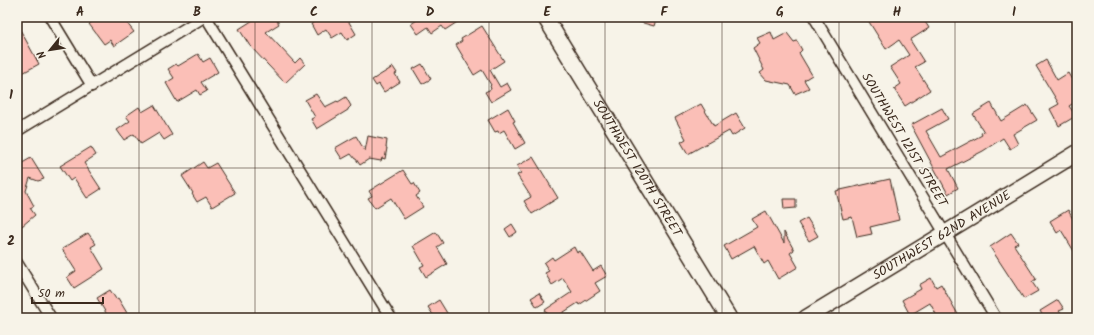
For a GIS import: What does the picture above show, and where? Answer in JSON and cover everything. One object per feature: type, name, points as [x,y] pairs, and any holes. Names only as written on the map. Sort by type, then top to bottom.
[{"type":"street","points":[[50,17],[92,86]]},
{"type":"street","points":[[17,131],[205,17],[391,318]]},
{"type":"street","name":"SOUTHWEST 120TH STREET","points":[[546,17],[729,318]]},
{"type":"street","name":"SOUTHWEST 121ST STREET","points":[[814,17],[996,318]]},
{"type":"street","name":"SOUTHWEST 62ND AVENUE","points":[[806,318],[1077,153]]},
{"type":"street","points":[[17,263],[51,318]]},
{"type":"building","points":[[98,17],[122,17],[134,32],[114,46],[110,40],[104,44],[89,24]]},
{"type":"building","points":[[258,17],[275,17],[279,24],[266,32],[295,63],[300,58],[305,64],[285,83],[250,46],[239,29]]},
{"type":"building","points":[[322,17],[346,17],[356,34],[347,40],[342,32],[332,38],[326,29],[317,35],[311,24]]},
{"type":"building","points":[[415,17],[465,17],[445,30],[442,26],[432,33],[428,27],[418,34],[411,24],[417,20]]},
{"type":"building","points":[[630,17],[657,17],[654,26],[629,19]]},
{"type":"building","points":[[866,17],[890,17],[892,20],[898,17],[911,17],[913,20],[922,17],[929,28],[910,40],[924,62],[915,67],[930,90],[905,106],[894,89],[901,84],[890,67],[909,55],[899,40],[886,49]]},
{"type":"building","points":[[17,24],[39,64],[17,76]]},
{"type":"building","points":[[482,26],[504,61],[490,70],[500,87],[507,83],[511,90],[491,102],[485,92],[491,89],[491,85],[482,70],[474,75],[456,45],[462,41],[461,39]]},
{"type":"building","points":[[771,32],[774,40],[787,33],[794,42],[797,41],[802,50],[799,53],[812,75],[804,80],[809,88],[795,94],[790,85],[766,80],[760,73],[764,70],[753,48],[760,43],[757,38]]},
{"type":"building","points":[[198,54],[203,62],[210,58],[218,72],[201,82],[207,91],[200,95],[197,90],[177,102],[166,83],[174,78],[168,69],[176,64],[178,66]]},
{"type":"building","points":[[1046,60],[1057,80],[1068,73],[1077,89],[1077,101],[1069,106],[1076,116],[1059,126],[1050,109],[1059,104],[1036,66]]},
{"type":"building","points":[[422,64],[431,79],[422,84],[413,69]]},
{"type":"building","points":[[393,67],[400,82],[384,92],[379,84],[376,86],[372,80]]},
{"type":"building","points":[[316,94],[325,107],[346,97],[351,106],[348,110],[317,129],[311,119],[315,117],[305,100]]},
{"type":"building","points":[[991,103],[1001,121],[1027,105],[1037,120],[1013,134],[1018,144],[1010,149],[1003,138],[983,151],[948,169],[958,188],[948,194],[911,125],[942,108],[948,119],[926,131],[941,157],[982,135],[981,133],[984,132],[973,114]]},
{"type":"building","points":[[701,104],[714,126],[736,113],[745,128],[732,136],[729,131],[688,154],[681,142],[686,139],[675,118]]},
{"type":"building","points":[[154,105],[172,135],[164,140],[159,133],[141,144],[134,134],[124,140],[117,130],[130,121],[126,116],[139,107],[142,112]]},
{"type":"building","points":[[508,108],[515,121],[513,122],[525,143],[515,149],[504,130],[499,133],[498,131],[495,132],[488,120]]},
{"type":"building","points":[[356,136],[365,151],[368,136],[387,140],[385,159],[382,158],[381,161],[369,159],[360,165],[351,154],[342,159],[335,148]]},
{"type":"building","points":[[91,147],[96,155],[84,163],[101,189],[87,198],[74,178],[70,181],[60,166]]},
{"type":"building","points":[[533,157],[558,198],[532,214],[524,201],[531,197],[517,175],[521,173],[517,166]]},
{"type":"building","points":[[31,158],[44,179],[38,181],[30,178],[26,191],[34,206],[30,208],[35,215],[22,226],[17,217],[17,166]]},
{"type":"building","points":[[203,162],[207,168],[216,163],[235,193],[212,207],[206,197],[197,202],[182,176]]},
{"type":"building","points":[[403,170],[420,193],[416,196],[423,207],[404,219],[391,198],[375,208],[368,198],[372,196],[369,191]]},
{"type":"building","points":[[890,179],[899,220],[870,227],[872,234],[857,237],[852,217],[843,219],[836,191]]},
{"type":"building","points":[[783,199],[796,199],[796,208],[784,209]]},
{"type":"building","points":[[1068,210],[1074,221],[1077,219],[1077,256],[1061,230],[1057,233],[1050,221]]},
{"type":"building","points":[[766,211],[784,243],[784,232],[794,250],[790,253],[798,267],[778,279],[768,261],[764,264],[754,246],[731,259],[724,246],[757,227],[752,219]]},
{"type":"building","points":[[807,218],[818,236],[809,241],[798,223]]},
{"type":"building","points":[[512,224],[517,232],[510,237],[505,229]]},
{"type":"building","points":[[436,232],[443,243],[437,247],[447,264],[426,277],[420,267],[424,265],[413,246]]},
{"type":"building","points":[[88,233],[96,244],[91,247],[104,269],[74,288],[67,277],[76,271],[62,249]]},
{"type":"building","points":[[1011,233],[1018,243],[1014,245],[1036,279],[1032,282],[1038,291],[1024,299],[990,247]]},
{"type":"building","points":[[574,247],[577,253],[580,251],[593,271],[601,266],[607,276],[595,283],[600,291],[579,305],[578,303],[561,314],[564,318],[550,318],[545,310],[572,292],[563,278],[552,285],[545,273],[549,271],[544,263],[552,257],[554,260]]},
{"type":"building","points":[[931,278],[936,287],[941,284],[960,318],[938,318],[930,303],[910,315],[902,300],[921,289],[919,285]]},
{"type":"building","points":[[110,290],[116,299],[118,298],[130,318],[109,318],[97,298]]},
{"type":"building","points":[[539,293],[545,302],[537,307],[531,298]]},
{"type":"building","points":[[439,300],[450,318],[435,318],[428,307]]},
{"type":"building","points":[[1058,300],[1064,309],[1059,311],[1064,318],[1044,318],[1040,311]]}]
